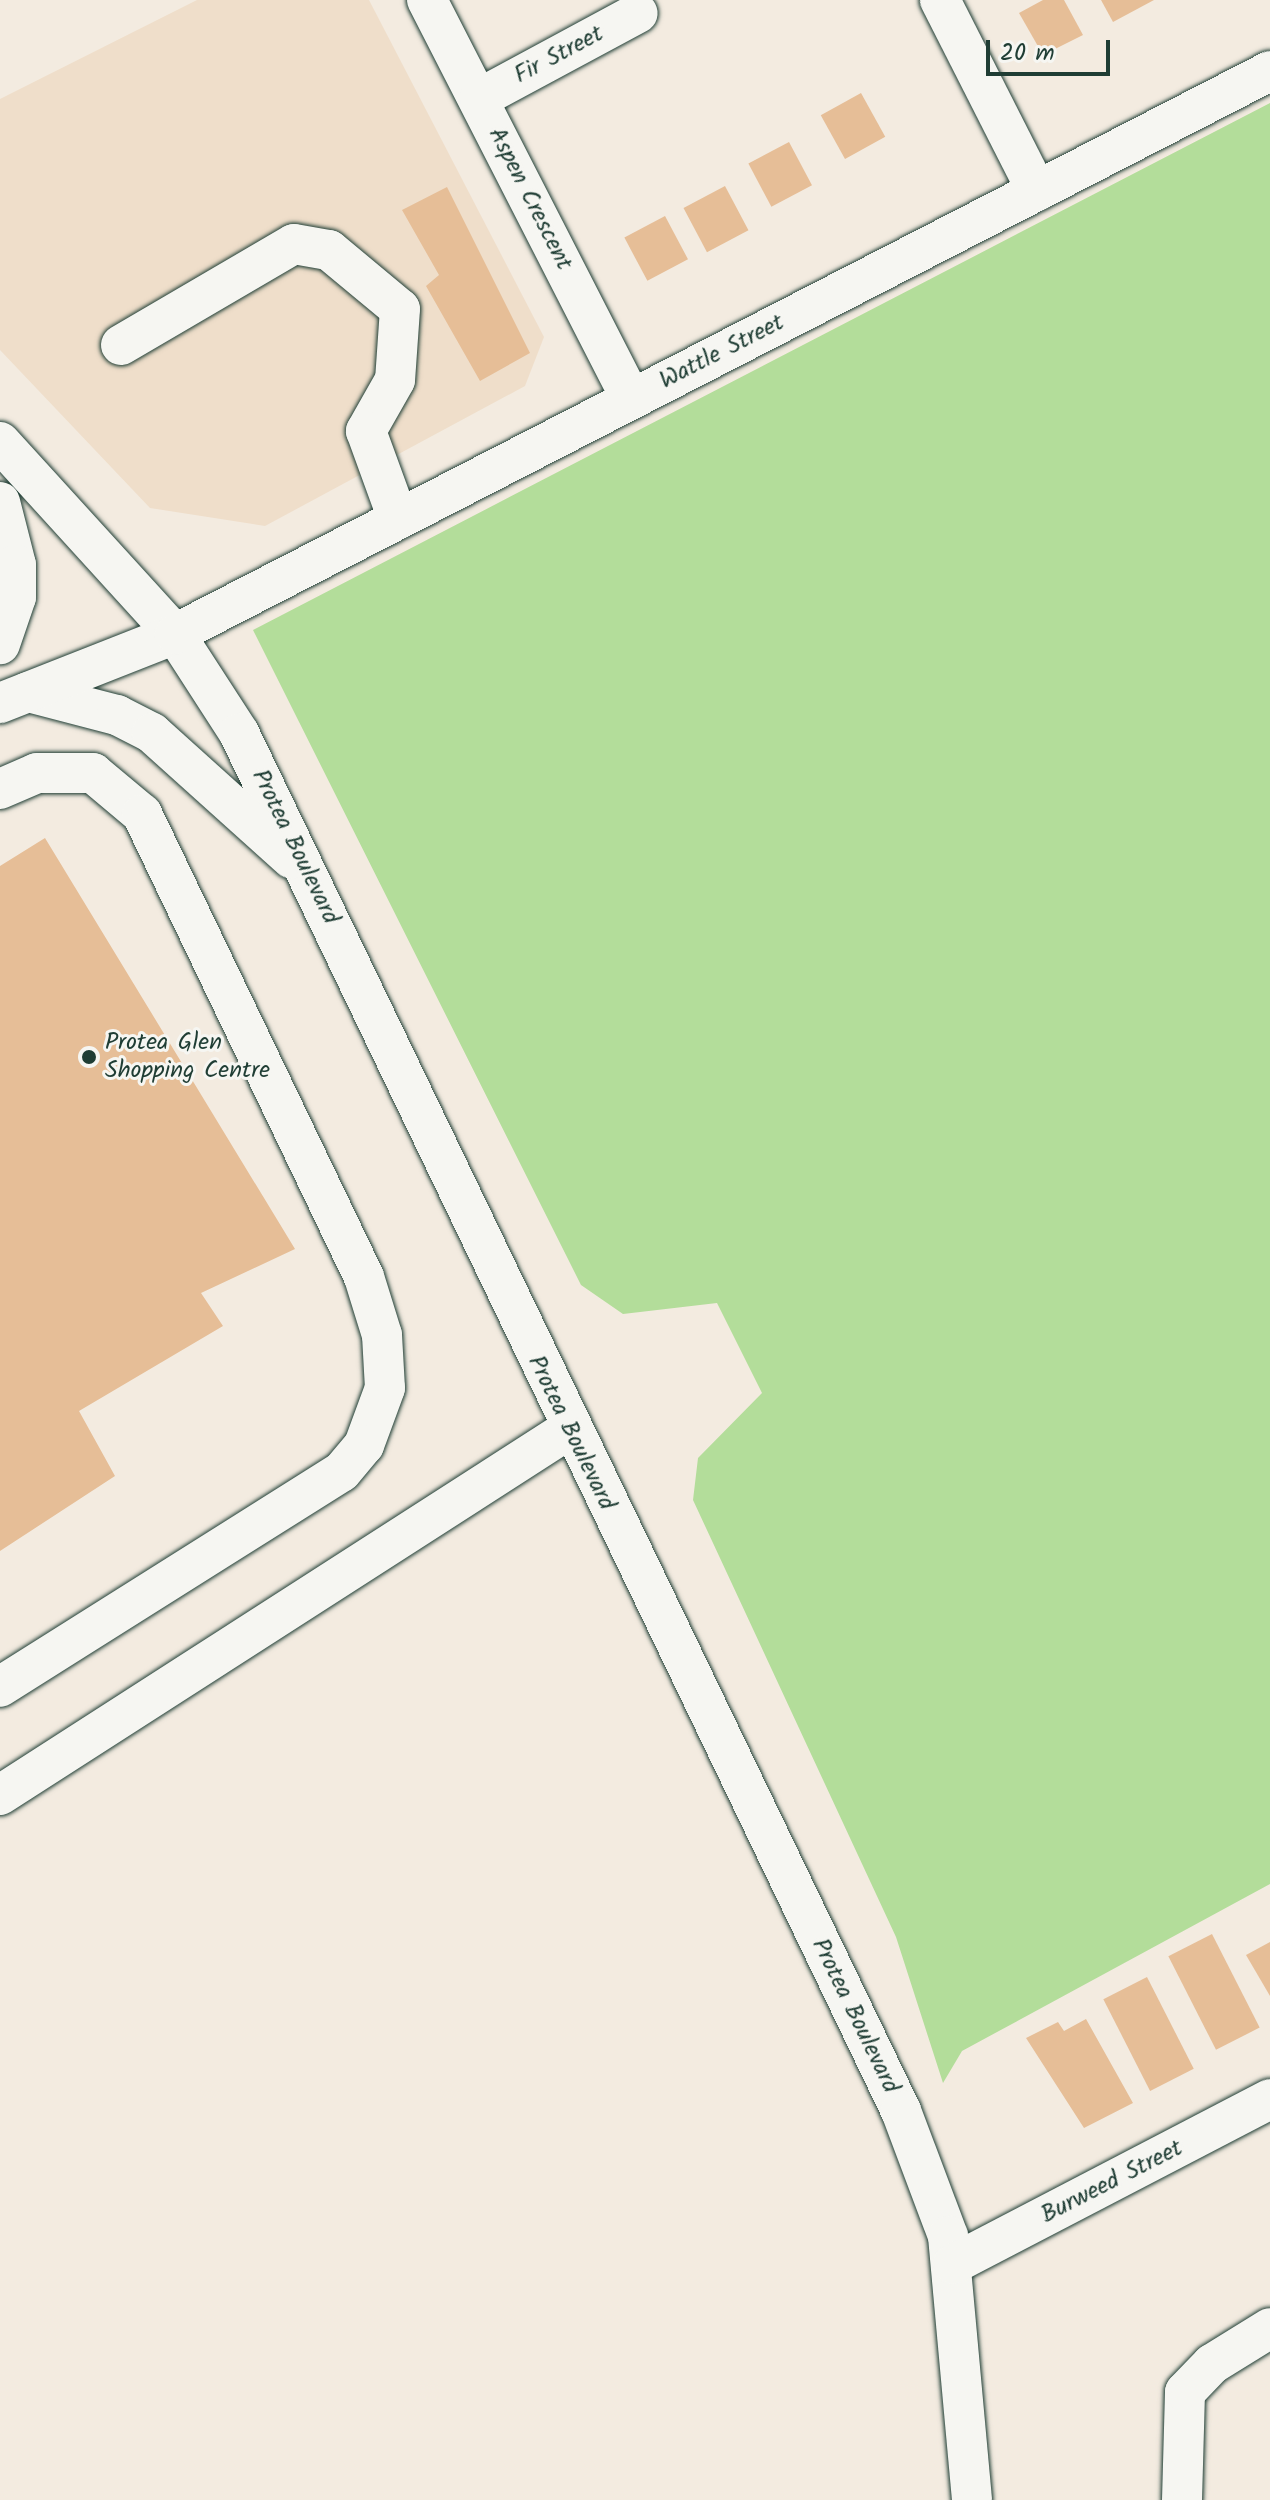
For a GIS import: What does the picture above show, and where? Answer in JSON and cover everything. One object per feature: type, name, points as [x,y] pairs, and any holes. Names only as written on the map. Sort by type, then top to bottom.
[{"type":"street","name":"Aspen Crescent","points":[[427,0],[480,98],[631,399]]},
{"type":"street","points":[[940,0],[1037,191]]},
{"type":"street","name":"Fir Street","points":[[480,98],[638,13]]},
{"type":"street","name":"Wattle Street","points":[[14,698],[175,634],[1270,71]]},
{"type":"street","points":[[121,345],[294,244],[329,250],[400,309],[395,380],[366,431],[398,519]]},
{"type":"street","name":"Protea Boulevard","points":[[0,442],[175,634],[239,733],[309,875],[568,1430],[913,2135],[953,2264],[972,2500]]},
{"type":"street","points":[[0,502],[16,565],[16,597],[0,644]]},
{"type":"street","points":[[14,698],[117,715],[152,733],[309,875]]},
{"type":"street","points":[[0,789],[37,773],[93,773],[142,814],[364,1277],[382,1335],[385,1388],[364,1445],[341,1472],[0,1687]]},
{"type":"street","points":[[0,1795],[568,1430]]},
{"type":"street","name":"Burweed Street","points":[[953,2264],[1269,2104]]},
{"type":"street","points":[[1182,2500],[1185,2392],[1212,2364],[1270,2328]]},
{"type":"shaded area","points":[[197,0],[369,0],[544,337],[525,386],[265,526],[150,508],[0,350],[0,99]]},
{"type":"green space","points":[[1270,103],[1270,1884],[962,2051],[943,2083],[896,1937],[693,1500],[698,1458],[762,1393],[717,1303],[623,1314],[581,1285],[253,630]]},
{"type":"building","points":[[1043,0],[1064,0],[1083,35],[1043,55],[1019,13]]},
{"type":"building","points":[[1101,0],[1154,0],[1113,22]]},
{"type":"building","points":[[861,93],[885,137],[845,159],[821,115]]},
{"type":"building","points":[[789,142],[812,185],[771,207],[748,164]]},
{"type":"building","points":[[725,186],[748,230],[707,252],[684,208]]},
{"type":"building","points":[[447,187],[530,353],[480,381],[426,286],[439,275],[402,210]]},
{"type":"building","points":[[665,216],[688,259],[647,281],[624,238]]},
{"type":"building","name":"Protea Glen Shopping Centre","points":[[45,838],[295,1249],[201,1293],[223,1326],[79,1411],[115,1476],[0,1551],[0,866]]},
{"type":"building","points":[[1212,1934],[1260,2028],[1216,2050],[1168,1956]]},
{"type":"building","points":[[1270,1942],[1270,1996],[1246,1955]]},
{"type":"building","points":[[1147,1977],[1194,2069],[1150,2091],[1103,1999]]},
{"type":"building","points":[[1086,2019],[1133,2103],[1084,2128],[1026,2038],[1058,2022],[1064,2031]]},
{"type":"place","name":"Protea Glen Shopping Centre","points":[[89,1057]]}]
